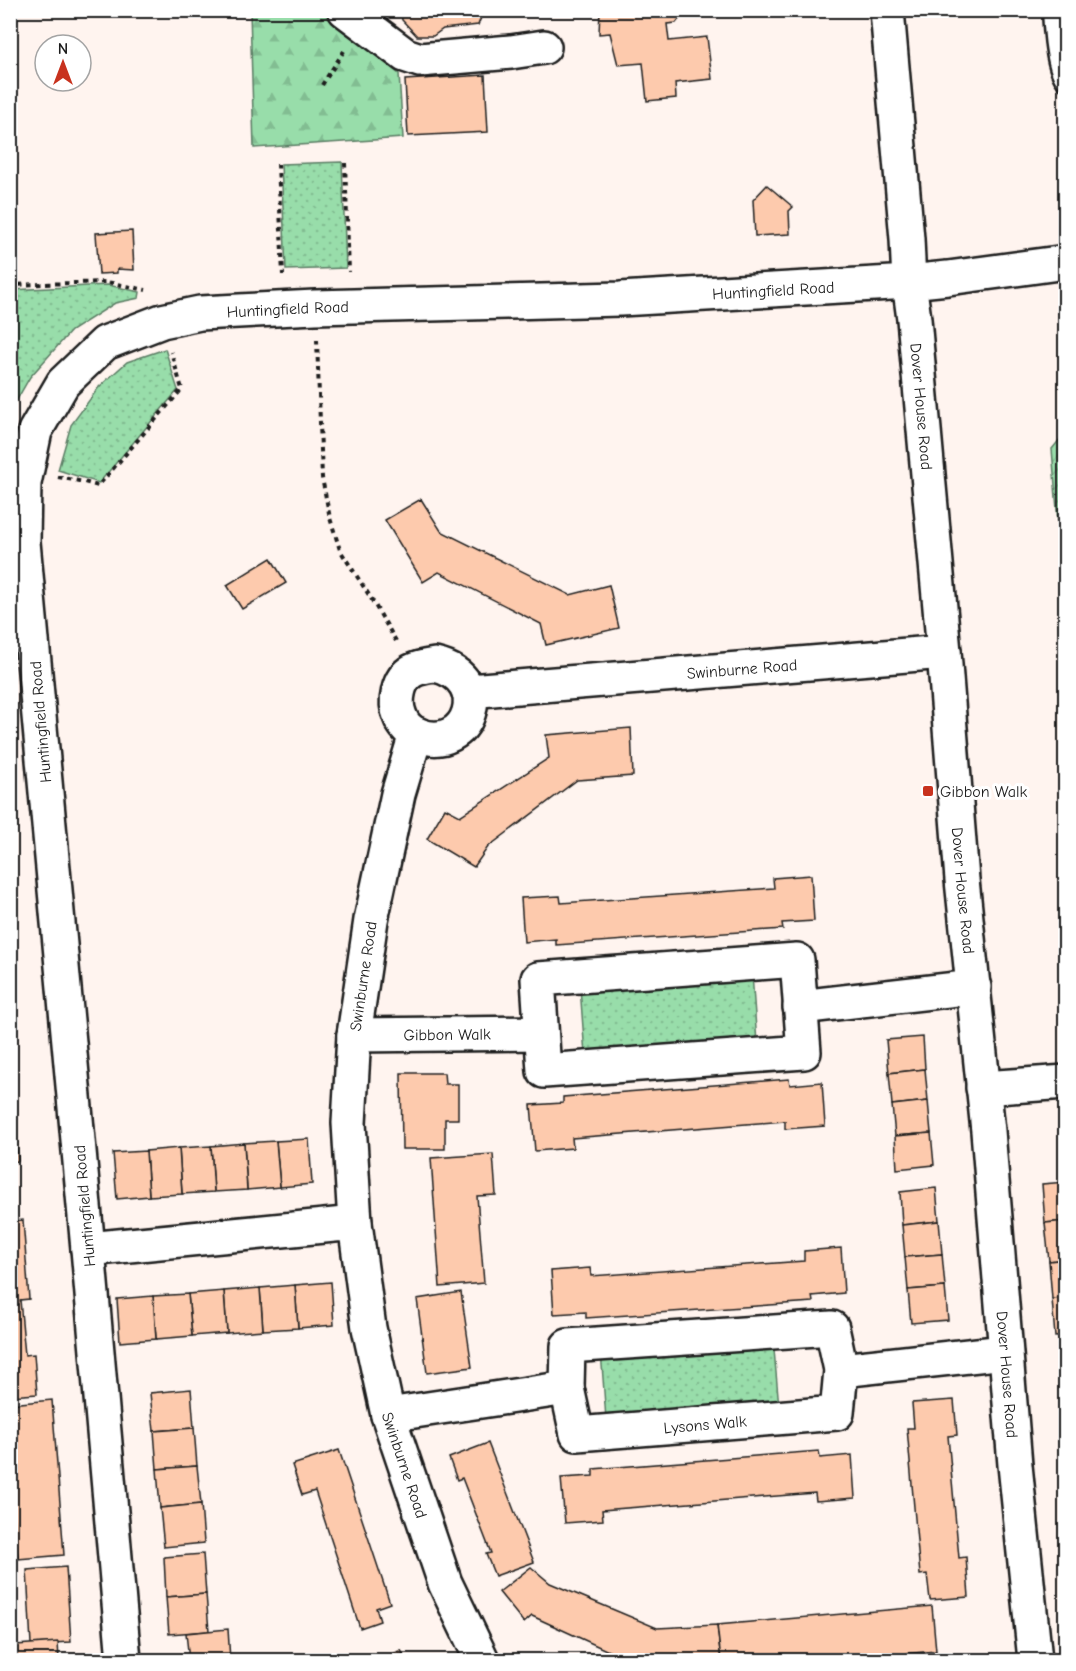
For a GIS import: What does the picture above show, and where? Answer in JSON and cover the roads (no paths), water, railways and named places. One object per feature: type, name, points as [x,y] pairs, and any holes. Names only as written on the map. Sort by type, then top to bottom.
[{"type":"street","name":"Dover House Road","points":[[887,10],[962,880],[974,987],[1005,1352],[1035,1660]]},
{"type":"street","points":[[354,17],[405,55],[420,60],[544,47]]},
{"type":"street","name":"Huntingfield Road","points":[[124,1660],[23,542],[24,483],[35,431],[63,383],[105,343],[162,321],[200,313],[351,306],[620,299],[909,282],[1065,262]]},
{"type":"street","name":"Swinburne Road","points":[[469,691],[944,652]]},
{"type":"street","points":[[435,665],[447,668],[457,674],[469,691],[470,705],[467,718],[451,735],[427,738],[406,727],[400,717],[397,705],[398,693],[403,681],[411,671],[435,665]]},
{"type":"street","name":"Swinburne Road","points":[[416,734],[398,794],[371,920],[354,1035],[349,1123],[355,1223],[369,1328],[388,1415],[445,1582],[482,1660]]},
{"type":"street","points":[[797,960],[804,1052],[544,1071],[542,1033],[538,979],[797,960]]},
{"type":"street","points":[[800,1007],[974,987]]},
{"type":"street","name":"Gibbon Walk","points":[[354,1035],[542,1033]]},
{"type":"street","points":[[983,1088],[1065,1082]]},
{"type":"street","points":[[88,1249],[355,1223]]},
{"type":"street","name":"Lysons Walk","points":[[832,1328],[841,1371],[837,1413],[577,1434],[567,1388],[568,1346],[832,1328]]},
{"type":"street","points":[[841,1371],[1005,1352]]},
{"type":"street","points":[[388,1415],[567,1388]]},
{"type":"lane","points":[[1051,10],[1060,49],[1061,78],[1065,82]]},
{"type":"place","name":"Gibbon Walk","points":[[928,791]]}]
